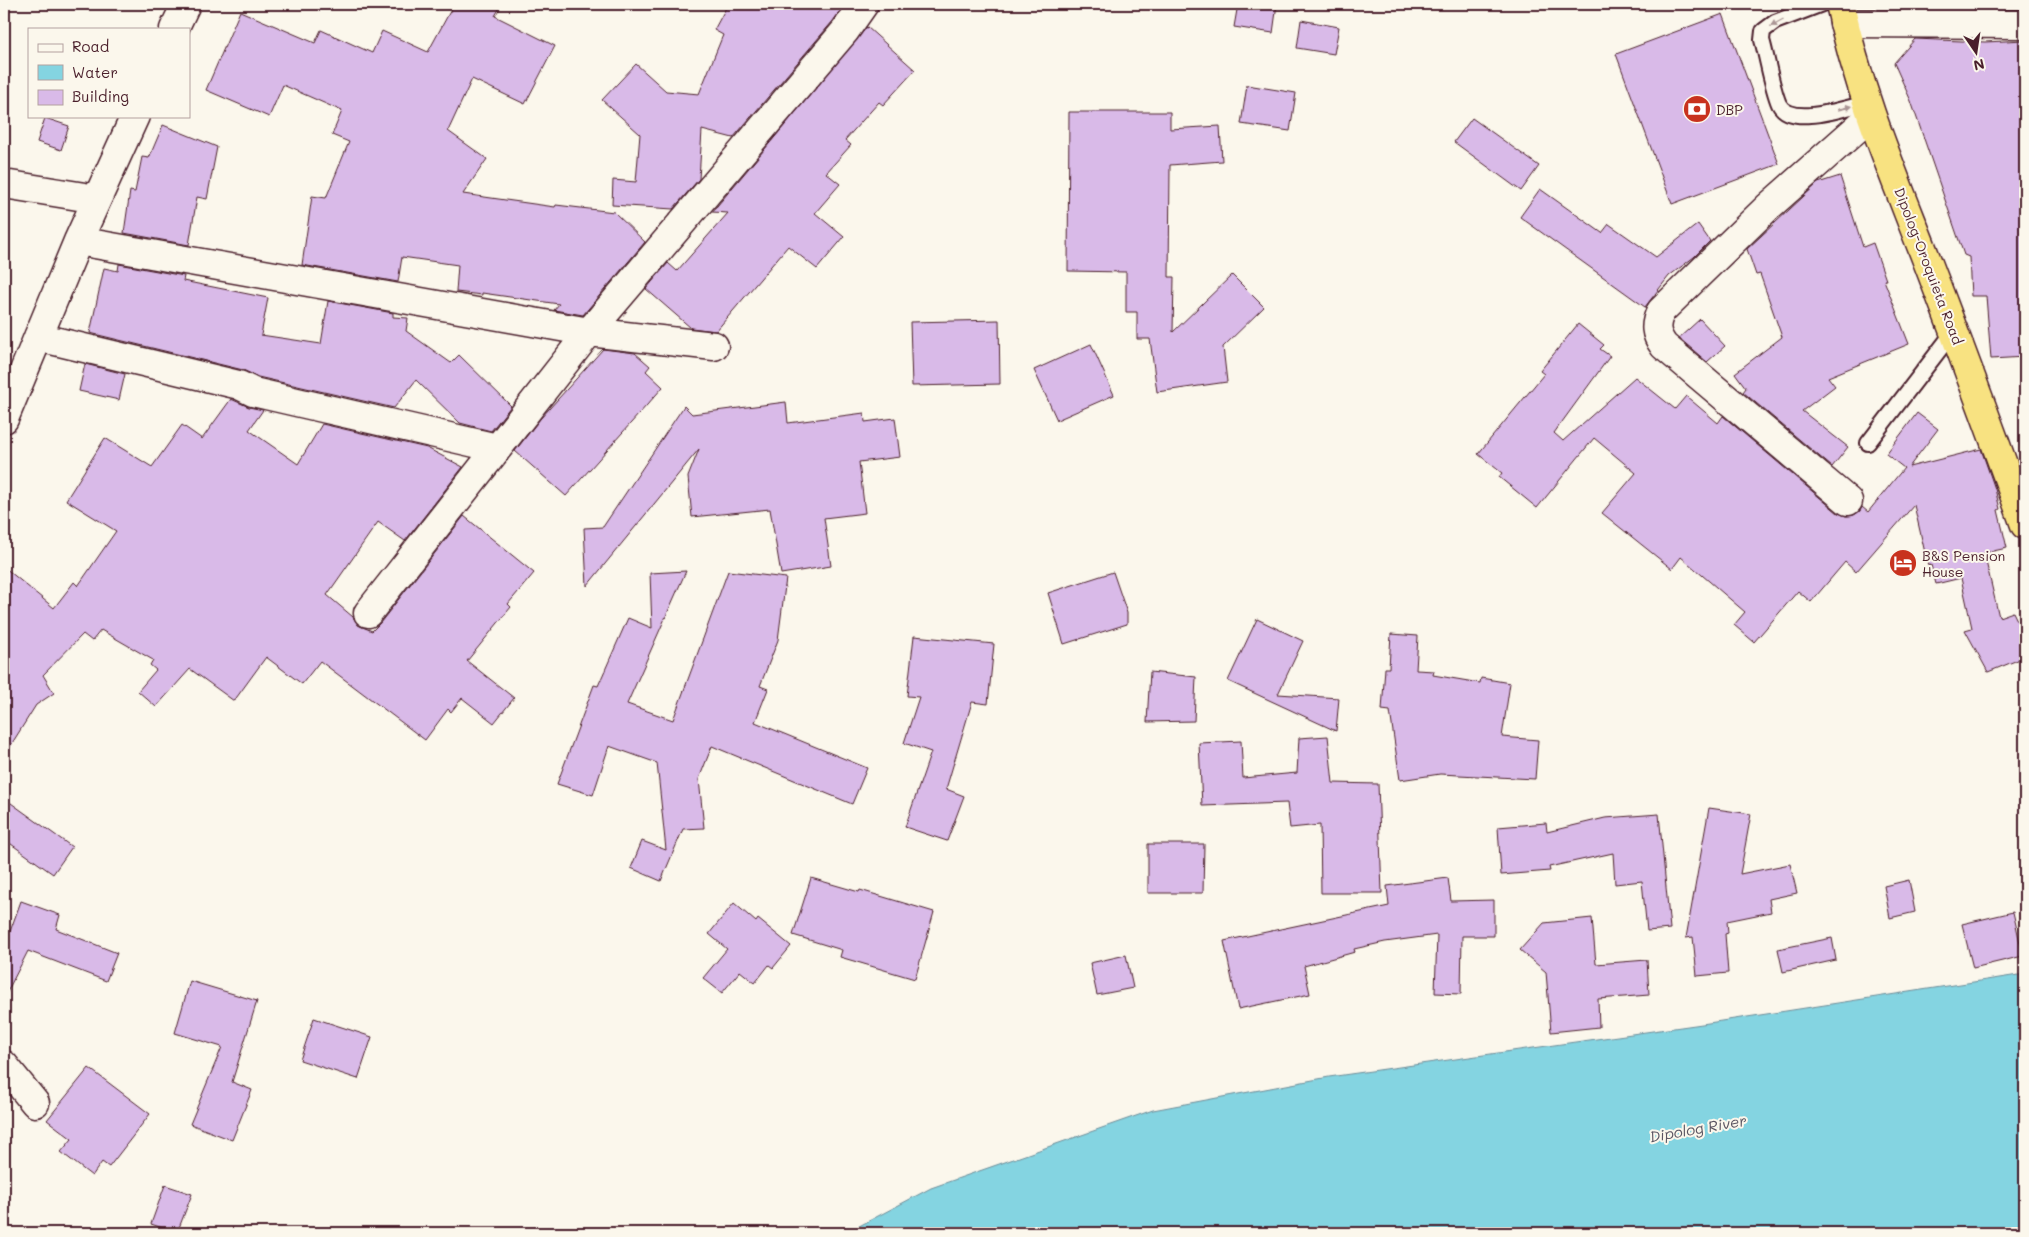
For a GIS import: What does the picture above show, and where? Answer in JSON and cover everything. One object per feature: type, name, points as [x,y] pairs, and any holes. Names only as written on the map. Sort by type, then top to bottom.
[{"type":"highway","name":"Dipolog-Oroquieta Road","points":[[1842,14],[1869,110],[1954,331],[2025,525]]},
{"type":"street","points":[[174,28],[186,4]]},
{"type":"street","points":[[368,613],[588,332],[844,31],[864,4]]},
{"type":"street","points":[[1842,14],[2025,24]]},
{"type":"street","points":[[1848,501],[1664,346],[1656,330],[1656,320],[1661,312],[1869,110]]},
{"type":"street","points":[[4,419],[78,241],[134,118]]},
{"type":"street","points":[[4,184],[97,199]]},
{"type":"street","points":[[78,241],[588,332],[714,346]]},
{"type":"street","points":[[38,337],[239,386],[253,392],[497,448]]},
{"type":"street","points":[[4,1064],[34,1103]]},
{"type":"lane","points":[[1822,4],[1776,22],[1763,31],[1762,40],[1780,105],[1788,113],[1804,117],[1869,110]]},
{"type":"lane","points":[[1868,443],[1954,331]]},
{"type":"water","name":"Dipolog River","points":[[2025,974],[2025,1233],[846,1233],[931,1188],[1153,1110],[1329,1077],[1702,1024]]},
{"type":"building","points":[[454,4],[502,4],[495,16],[555,46],[525,104],[472,79],[448,131],[487,159],[463,194],[555,207],[556,205],[614,212],[645,242],[583,315],[554,310],[559,304],[482,293],[482,295],[456,292],[458,265],[402,257],[398,282],[302,265],[312,196],[326,198],[349,142],[332,135],[342,111],[283,85],[269,117],[206,90],[240,11],[315,43],[321,30],[372,53],[382,31],[428,52]]},
{"type":"building","points":[[728,4],[840,4],[843,7],[733,138],[702,130],[699,179],[673,209],[612,205],[613,180],[636,182],[640,134],[602,100],[636,64],[666,91],[699,94],[723,35],[714,30]]},
{"type":"building","points":[[1238,4],[1277,4],[1273,33],[1234,27]]},
{"type":"building","name":"DBP","points":[[1723,14],[1779,164],[1672,204],[1616,54]]},
{"type":"building","points":[[1301,20],[1339,27],[1334,54],[1297,48]]},
{"type":"building","points":[[867,27],[915,70],[883,105],[879,102],[845,140],[851,145],[826,173],[840,184],[815,213],[844,237],[817,269],[788,246],[716,331],[691,328],[646,289],[668,263],[677,271],[728,213],[712,212]]},
{"type":"building","points":[[1915,39],[1985,42],[2025,40],[2025,357],[1991,359],[1986,296],[1971,296],[1969,257],[1964,255],[1911,101],[1894,63]]},
{"type":"building","points":[[1247,85],[1296,93],[1290,131],[1241,124]]},
{"type":"building","points":[[1069,112],[1170,112],[1170,129],[1220,126],[1222,161],[1170,165],[1169,277],[1174,277],[1173,332],[1232,275],[1264,307],[1223,347],[1227,382],[1157,392],[1150,339],[1137,339],[1137,312],[1126,312],[1126,272],[1068,271]]},
{"type":"building","points":[[45,118],[69,126],[61,150],[37,142]]},
{"type":"building","points":[[1472,118],[1539,166],[1521,191],[1454,142]]},
{"type":"building","points":[[163,125],[217,147],[207,199],[197,197],[189,245],[124,233],[130,191],[135,192],[142,157],[149,158]]},
{"type":"building","points":[[1840,176],[1863,247],[1873,243],[1886,280],[1884,280],[1909,344],[1828,377],[1835,386],[1802,411],[1848,447],[1832,467],[1743,392],[1746,388],[1735,373],[1782,337],[1760,274],[1756,275],[1747,249],[1818,183]]},
{"type":"building","points":[[1540,189],[1602,233],[1609,224],[1656,257],[1698,224],[1710,241],[1694,257],[1669,276],[1645,307],[1520,217]]},
{"type":"building","points":[[119,264],[184,276],[183,281],[268,298],[261,335],[321,344],[328,301],[393,313],[393,317],[408,318],[406,331],[451,363],[459,355],[511,406],[491,431],[460,423],[416,380],[394,408],[258,377],[243,370],[90,333],[104,268],[118,271]]},
{"type":"building","points":[[1700,319],[1725,346],[1707,362],[1679,338]]},
{"type":"building","points":[[999,320],[1000,384],[912,386],[910,322]]},
{"type":"building","points":[[1578,324],[1604,345],[1600,349],[1610,356],[1554,433],[1563,441],[1635,377],[1675,409],[1686,396],[1718,423],[1723,416],[1838,513],[1846,516],[1854,515],[1862,507],[1868,512],[1904,468],[1886,454],[1917,413],[1938,429],[1909,467],[1981,449],[1995,489],[2007,548],[1984,553],[1999,617],[2013,612],[2025,637],[2025,657],[1988,672],[1965,630],[1972,628],[1961,578],[1936,584],[1931,565],[1928,566],[1914,505],[1856,572],[1845,562],[1811,602],[1798,591],[1754,642],[1734,625],[1745,612],[1681,557],[1672,569],[1602,513],[1636,473],[1594,438],[1537,508],[1499,477],[1502,473],[1478,454],[1544,374],[1540,371]]},
{"type":"building","points":[[1091,344],[1114,395],[1057,420],[1034,370]]},
{"type":"building","points":[[603,349],[635,353],[650,366],[646,371],[663,387],[566,496],[515,451],[540,419]]},
{"type":"building","points":[[85,364],[125,374],[119,400],[79,391]]},
{"type":"building","points":[[231,399],[249,407],[263,410],[249,430],[298,464],[322,424],[427,448],[463,467],[405,541],[378,522],[327,595],[353,617],[358,625],[372,631],[464,516],[534,573],[508,604],[511,607],[467,661],[514,698],[494,723],[462,698],[451,712],[448,709],[425,740],[320,661],[302,684],[266,657],[234,701],[190,669],[156,707],[138,691],[156,670],[150,665],[153,660],[101,630],[92,641],[83,634],[43,675],[54,693],[36,705],[4,756],[4,567],[54,608],[74,582],[78,586],[116,531],[66,500],[105,438],[152,467],[182,425],[202,439]]},
{"type":"building","points":[[786,402],[788,423],[864,413],[865,422],[895,418],[900,457],[859,462],[865,513],[824,518],[831,566],[781,574],[770,509],[692,517],[688,477],[699,449],[587,586],[584,528],[603,527],[684,406],[692,414]]},
{"type":"building","points":[[686,571],[627,704],[673,720],[728,571],[786,578],[778,640],[760,686],[768,689],[755,722],[867,768],[852,804],[712,746],[699,779],[704,828],[683,829],[661,881],[631,868],[642,841],[666,850],[657,763],[609,746],[593,795],[557,784],[594,685],[598,686],[628,618],[652,628],[650,573]]},
{"type":"building","points":[[1113,572],[1127,613],[1127,624],[1064,644],[1048,593]]},
{"type":"building","points":[[1257,619],[1303,641],[1278,694],[1339,698],[1336,731],[1228,681]]},
{"type":"building","points":[[1391,634],[1418,636],[1416,670],[1434,671],[1433,675],[1480,683],[1481,678],[1510,683],[1502,737],[1538,740],[1535,779],[1440,774],[1400,780],[1390,711],[1382,710],[1385,668],[1389,668]]},
{"type":"building","points":[[914,636],[994,644],[988,704],[972,702],[946,789],[964,796],[947,841],[905,827],[931,752],[904,743],[919,697],[907,696]]},
{"type":"building","points":[[1150,672],[1196,677],[1194,721],[1147,722]]},
{"type":"building","points":[[1328,736],[1333,783],[1378,784],[1382,893],[1321,893],[1320,825],[1290,828],[1287,803],[1202,806],[1199,743],[1241,741],[1243,778],[1297,773],[1299,738]]},
{"type":"building","points":[[4,798],[72,847],[53,874],[4,839]]},
{"type":"building","points":[[1709,808],[1751,814],[1740,874],[1790,864],[1797,893],[1769,899],[1771,912],[1727,921],[1728,933],[1725,934],[1728,973],[1697,976],[1693,937],[1686,938]]},
{"type":"building","points":[[1659,814],[1670,929],[1647,931],[1642,881],[1615,884],[1613,853],[1549,867],[1550,871],[1501,875],[1498,827],[1546,823],[1547,832],[1605,818]]},
{"type":"building","points":[[1148,844],[1204,844],[1203,893],[1148,893]]},
{"type":"building","points":[[811,878],[934,912],[915,979],[840,957],[842,950],[793,935]]},
{"type":"building","points":[[1448,878],[1451,901],[1494,900],[1494,936],[1462,936],[1461,994],[1435,993],[1437,935],[1385,942],[1354,949],[1355,952],[1304,966],[1310,994],[1238,1009],[1224,941],[1389,906],[1387,886]]},
{"type":"building","points":[[1909,880],[1915,912],[1890,918],[1884,886]]},
{"type":"building","points":[[21,901],[60,915],[56,929],[117,953],[106,981],[28,951],[4,998],[4,948]]},
{"type":"building","points":[[734,903],[756,922],[758,919],[791,946],[773,968],[769,965],[755,983],[740,971],[722,993],[703,978],[727,949],[709,934]]},
{"type":"building","points":[[2013,912],[2023,956],[1973,968],[1962,924]]},
{"type":"building","points":[[1592,918],[1596,964],[1647,960],[1649,995],[1598,999],[1599,1027],[1551,1032],[1546,972],[1520,950],[1544,923]]},
{"type":"building","points":[[1832,938],[1836,960],[1783,972],[1778,949]]},
{"type":"building","points":[[1126,955],[1133,988],[1097,995],[1090,963]]},
{"type":"building","points":[[190,981],[257,1001],[232,1082],[252,1090],[232,1140],[190,1124],[222,1047],[175,1033]]},
{"type":"building","points":[[314,1018],[372,1037],[358,1079],[300,1060]]},
{"type":"building","points":[[89,1068],[150,1114],[109,1167],[102,1162],[92,1176],[61,1152],[72,1139],[47,1120]]},
{"type":"building","points":[[165,1185],[192,1194],[177,1233],[151,1224]]},
{"type":"place","name":"DBP","points":[[1697,109]]},
{"type":"place","name":"B&S Pension House","points":[[1903,563]]}]
